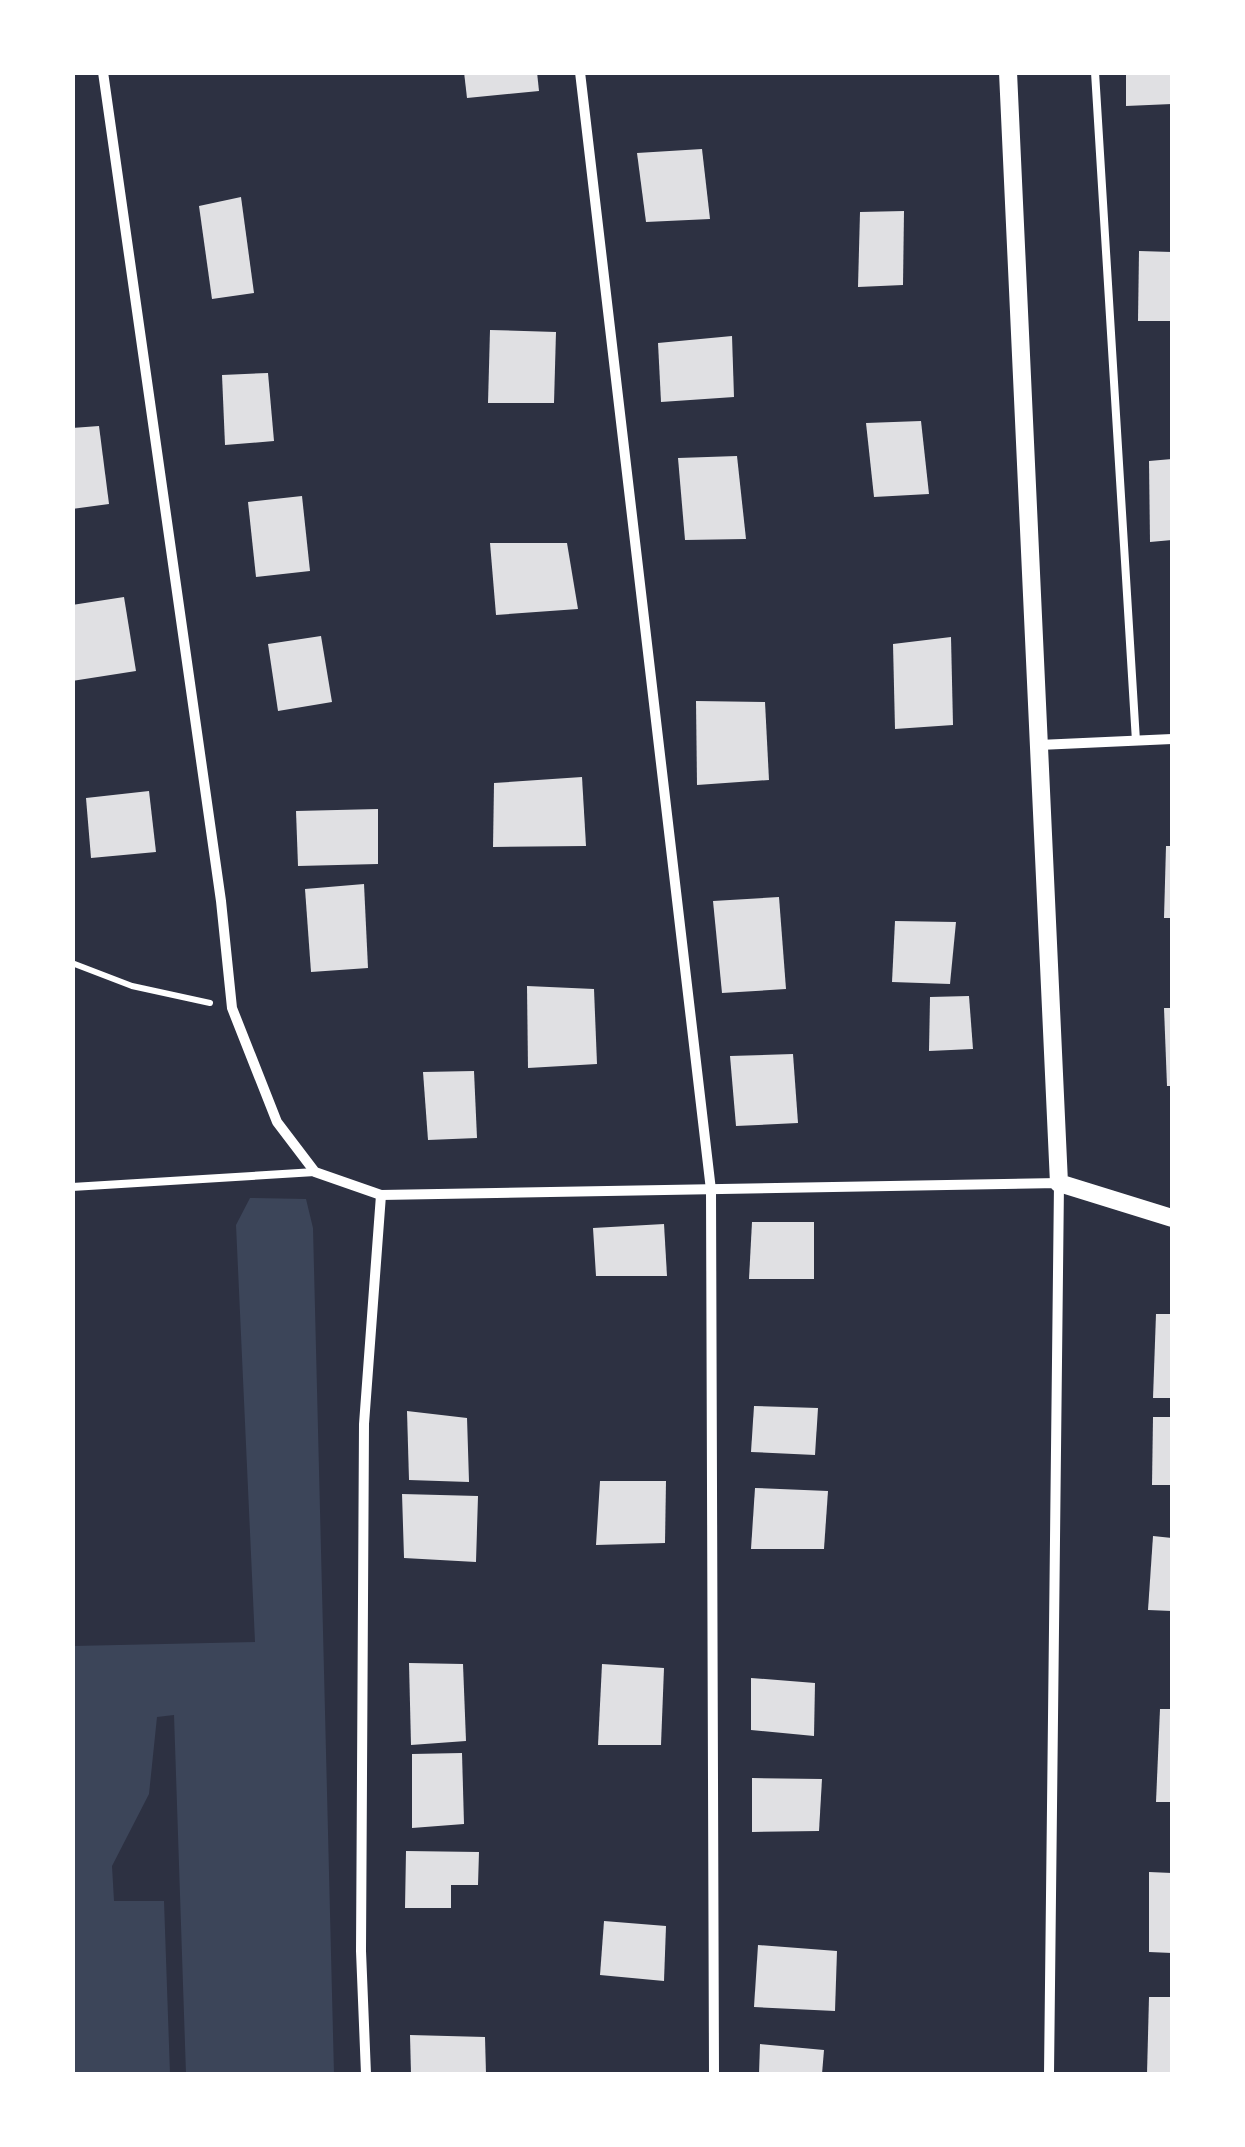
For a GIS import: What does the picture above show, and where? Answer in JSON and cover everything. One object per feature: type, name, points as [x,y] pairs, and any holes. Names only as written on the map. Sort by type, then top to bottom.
[{"type":"street","points":[[103,72],[221,900],[232,1008],[277,1122],[314,1172],[381,1196],[1058,1183],[1172,1218]]},
{"type":"street","points":[[580,72],[711,1190],[714,2074]]},
{"type":"street","points":[[1008,72],[1058,1183],[1049,2074]]},
{"type":"street","points":[[1039,745],[1172,739]]},
{"type":"street","points":[[366,2074],[361,1951],[364,1424],[381,1196]]},
{"type":"lane","points":[[1095,72],[1136,741]]},
{"type":"lane","points":[[72,1187],[314,1172]]},
{"type":"path","points":[[72,963],[132,986],[232,1008]]},
{"type":"shaded area","points":[[250,1198],[306,1199],[313,1228],[334,2074],[186,2074],[174,1715],[157,1717],[149,1794],[112,1866],[114,1901],[164,1901],[170,2074],[73,2074],[73,1646],[255,1642],[236,1225]]},
{"type":"building","points":[[464,72],[537,72],[539,91],[467,98]]},
{"type":"building","points":[[1126,72],[1172,72],[1172,104],[1126,106]]},
{"type":"building","points":[[702,149],[710,219],[646,222],[637,153]]},
{"type":"building","points":[[241,197],[254,293],[212,299],[199,206]]},
{"type":"building","points":[[904,211],[903,285],[858,287],[860,212]]},
{"type":"building","points":[[1139,251],[1172,252],[1172,321],[1138,321]]},
{"type":"building","points":[[490,330],[556,332],[554,403],[488,403]]},
{"type":"building","points":[[732,336],[734,397],[661,402],[658,343]]},
{"type":"building","points":[[268,373],[274,441],[225,445],[222,375]]},
{"type":"building","points":[[921,421],[929,494],[874,497],[866,423]]},
{"type":"building","points":[[99,426],[109,504],[72,509],[72,428]]},
{"type":"building","points":[[737,456],[746,539],[685,540],[678,458]]},
{"type":"building","points":[[1172,459],[1172,540],[1150,542],[1149,461]]},
{"type":"building","points":[[302,496],[310,571],[256,577],[248,502]]},
{"type":"building","points":[[490,543],[567,543],[578,609],[496,615]]},
{"type":"building","points":[[124,597],[136,671],[72,681],[72,605]]},
{"type":"building","points":[[321,636],[332,702],[278,711],[268,644]]},
{"type":"building","points":[[951,637],[953,725],[895,729],[893,644]]},
{"type":"building","points":[[696,701],[765,702],[769,780],[697,785]]},
{"type":"building","points":[[582,777],[586,846],[493,847],[494,783]]},
{"type":"building","points":[[149,791],[156,852],[91,858],[86,798]]},
{"type":"building","points":[[378,809],[378,864],[298,866],[296,811]]},
{"type":"building","points":[[1166,846],[1172,846],[1172,918],[1164,918]]},
{"type":"building","points":[[364,884],[368,968],[311,972],[305,889]]},
{"type":"building","points":[[779,897],[786,989],[722,993],[713,901]]},
{"type":"building","points":[[895,921],[956,922],[950,984],[892,982]]},
{"type":"building","points":[[527,986],[594,989],[597,1064],[528,1068]]},
{"type":"building","points":[[969,996],[973,1049],[929,1051],[930,997]]},
{"type":"building","points":[[1164,1008],[1172,1008],[1172,1086],[1167,1086]]},
{"type":"building","points":[[793,1054],[798,1123],[736,1126],[730,1056]]},
{"type":"building","points":[[474,1071],[477,1138],[428,1140],[423,1072]]},
{"type":"building","points":[[752,1222],[814,1222],[814,1279],[749,1279]]},
{"type":"building","points":[[664,1224],[667,1276],[596,1276],[593,1228]]},
{"type":"building","points":[[1156,1314],[1172,1314],[1172,1398],[1153,1398]]},
{"type":"building","points":[[754,1406],[818,1408],[815,1455],[751,1452]]},
{"type":"building","points":[[407,1411],[467,1418],[469,1482],[409,1480]]},
{"type":"building","points":[[1153,1417],[1172,1417],[1172,1485],[1152,1485]]},
{"type":"building","points":[[600,1481],[666,1481],[665,1543],[596,1545]]},
{"type":"building","points":[[755,1488],[828,1491],[824,1549],[751,1549]]},
{"type":"building","points":[[402,1494],[478,1496],[476,1562],[404,1558]]},
{"type":"building","points":[[1153,1536],[1172,1538],[1172,1611],[1148,1610]]},
{"type":"building","points":[[409,1663],[463,1664],[466,1741],[411,1745]]},
{"type":"building","points":[[602,1664],[664,1668],[661,1745],[598,1745]]},
{"type":"building","points":[[751,1678],[815,1683],[814,1736],[751,1730]]},
{"type":"building","points":[[1160,1709],[1172,1709],[1172,1802],[1156,1802]]},
{"type":"building","points":[[462,1753],[464,1824],[412,1828],[412,1754]]},
{"type":"building","points":[[752,1778],[822,1779],[819,1831],[752,1832]]},
{"type":"building","points":[[406,1851],[479,1852],[478,1885],[451,1885],[451,1908],[405,1908]]},
{"type":"building","points":[[1149,1872],[1172,1873],[1172,1953],[1149,1952]]},
{"type":"building","points":[[604,1921],[666,1926],[664,1981],[600,1975]]},
{"type":"building","points":[[758,1945],[837,1951],[835,2011],[754,2007]]},
{"type":"building","points":[[1149,1997],[1172,1997],[1172,2074],[1147,2074]]},
{"type":"building","points":[[410,2035],[485,2037],[486,2074],[411,2074]]},
{"type":"building","points":[[760,2044],[824,2050],[822,2074],[759,2074]]}]
